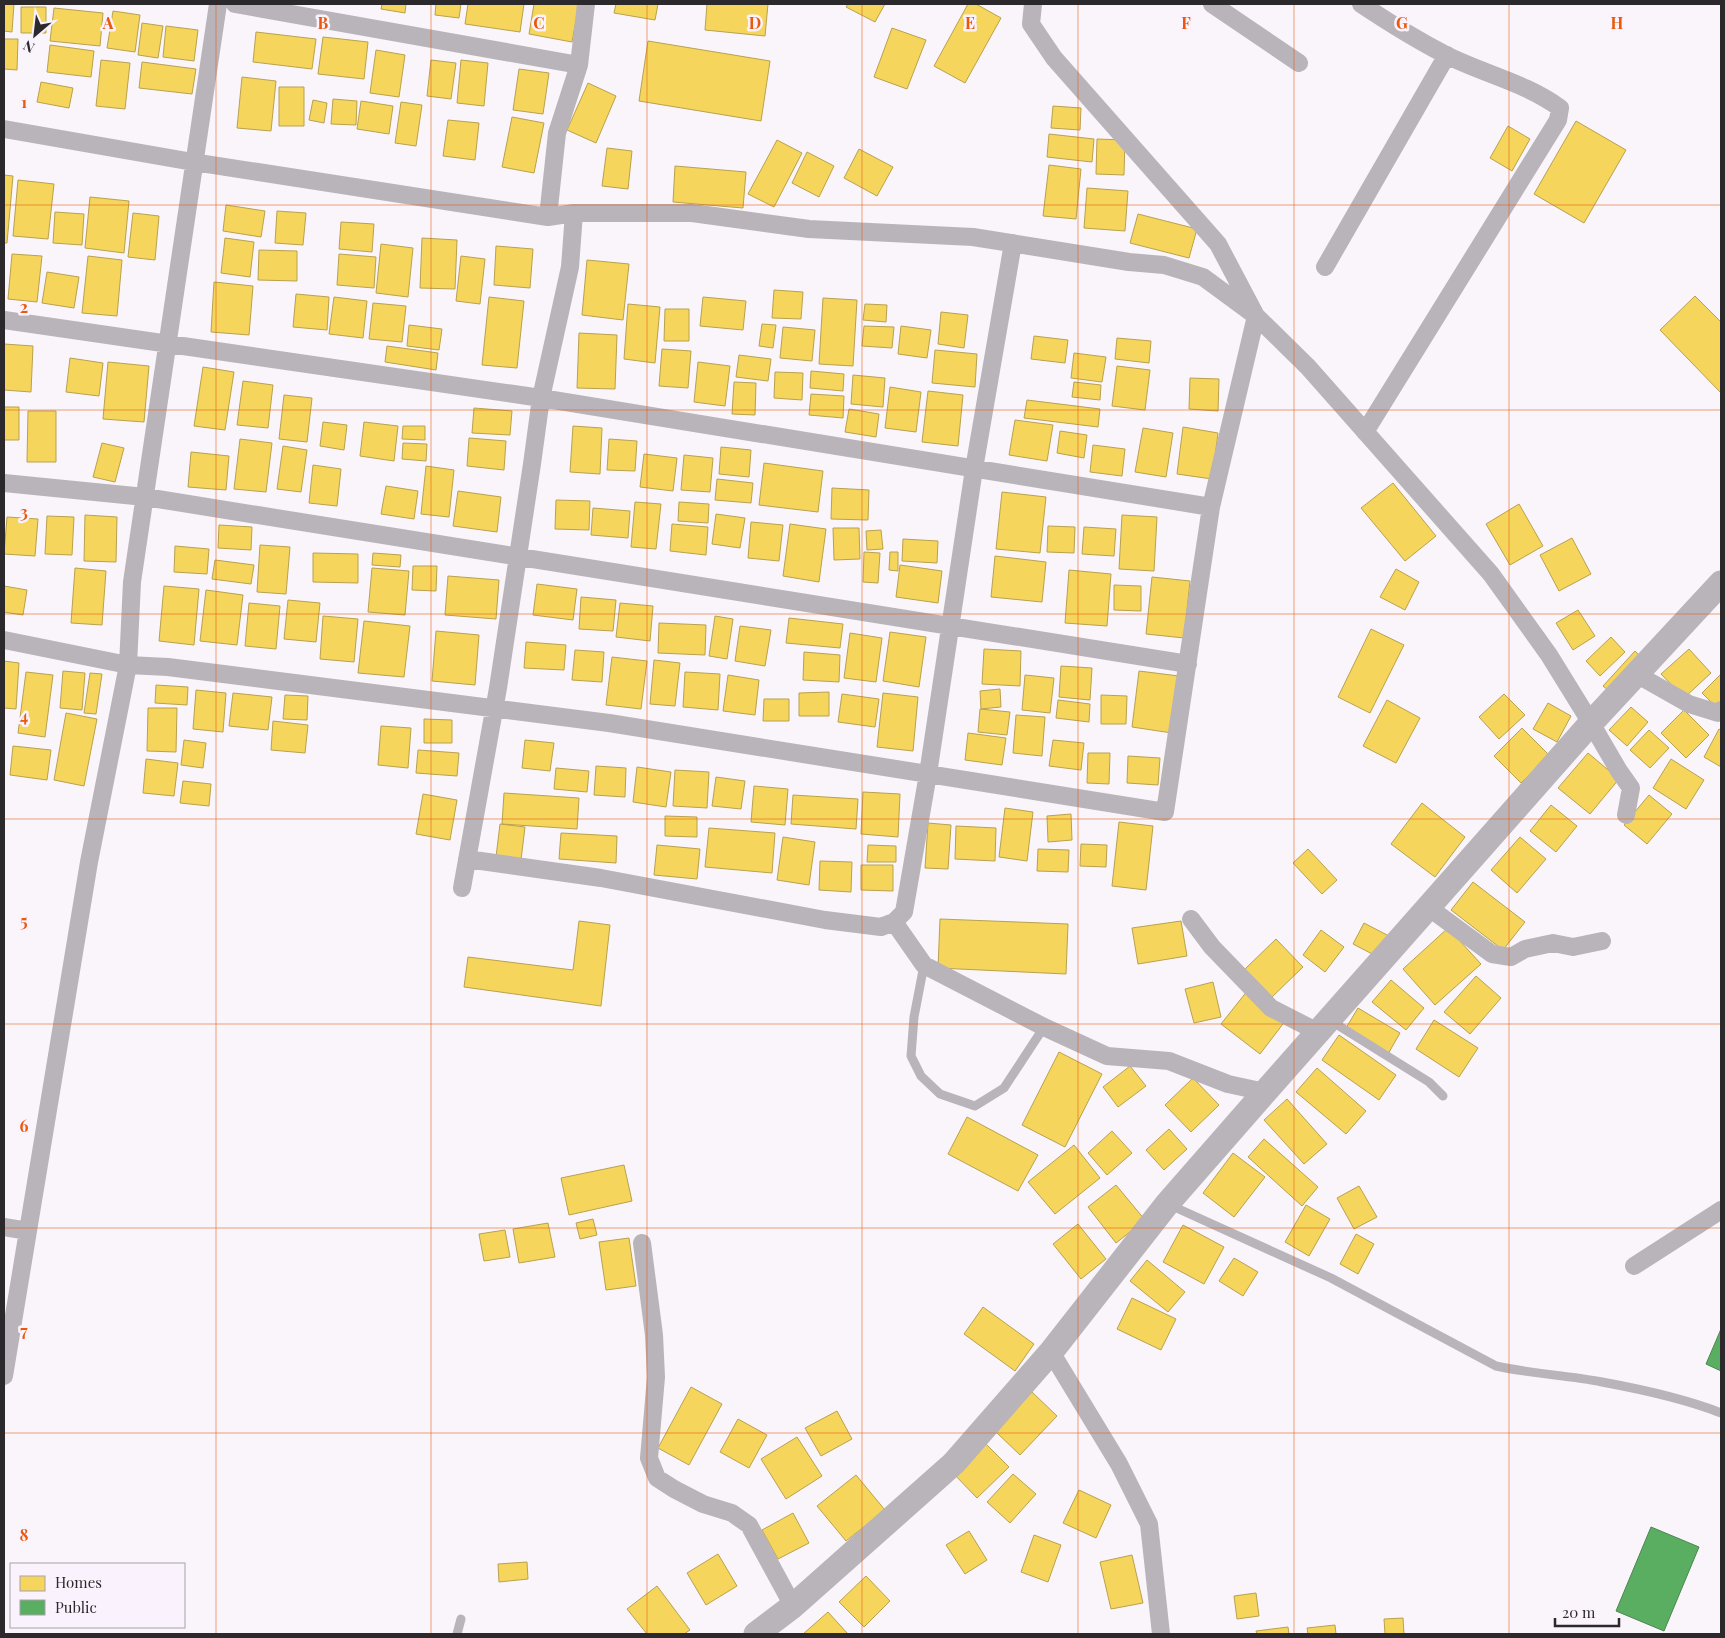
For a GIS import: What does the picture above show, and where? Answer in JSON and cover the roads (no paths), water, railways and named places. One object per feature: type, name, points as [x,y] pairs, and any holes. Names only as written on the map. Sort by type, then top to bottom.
[{"type":"street","points":[[4,1376],[89,862],[128,665],[132,582],[218,4]]},
{"type":"street","points":[[235,4],[579,65]]},
{"type":"street","points":[[548,217],[557,134],[579,65],[586,4]]},
{"type":"street","points":[[4,640],[128,665],[168,667],[609,723],[1165,812],[1211,508],[1256,316],[1218,244],[1054,58],[1031,24],[1033,4]]},
{"type":"street","points":[[1212,4],[1299,63]]},
{"type":"street","points":[[1361,4],[1447,55],[1544,96],[1560,108],[1558,120],[1365,432]]},
{"type":"street","points":[[1325,267],[1447,55]]},
{"type":"street","points":[[4,129],[194,162],[548,217],[574,213],[692,213],[809,229],[973,237],[1129,262],[1164,265],[1203,277],[1256,316],[1308,367],[1491,574],[1549,655],[1631,788],[1626,815]]},
{"type":"street","points":[[462,888],[494,708],[541,398],[570,267],[574,213]]},
{"type":"street","points":[[467,860],[601,878],[825,920],[881,927],[894,922],[904,912],[928,774],[974,469],[1013,243]]},
{"type":"street","points":[[4,320],[541,398],[1211,508]]},
{"type":"street","points":[[4,483],[145,496],[1188,664]]},
{"type":"street","points":[[768,1630],[954,1463],[1051,1352],[1167,1204],[1591,722],[1721,583]]},
{"type":"street","points":[[1636,674],[1689,704],[1718,713],[1721,710]]},
{"type":"street","points":[[1428,907],[1492,954],[1511,957],[1525,949],[1553,943],[1573,947],[1602,941]]},
{"type":"street","points":[[1191,919],[1212,947],[1271,1008],[1323,1026]]},
{"type":"street","points":[[894,922],[924,964],[1044,1027],[1107,1056],[1169,1061],[1228,1084],[1265,1092]]},
{"type":"street","points":[[1634,1266],[1721,1210]]},
{"type":"street","points":[[4,1227],[28,1232]]},
{"type":"street","points":[[642,1243],[656,1377],[649,1458],[658,1478],[674,1489],[703,1504],[732,1512],[749,1525],[793,1606]]},
{"type":"street","points":[[1051,1352],[1119,1464],[1149,1524],[1161,1634]]},
{"type":"lane","points":[[924,964],[914,1017],[911,1056],[921,1076],[940,1094],[975,1106],[1004,1088],[1044,1027]]},
{"type":"lane","points":[[1323,1026],[1429,1082],[1443,1096]]},
{"type":"lane","points":[[1167,1204],[1331,1278],[1496,1366],[1520,1372],[1601,1381],[1708,1408],[1721,1414]]},
{"type":"lane","points":[[457,1634],[461,1619]]}]
